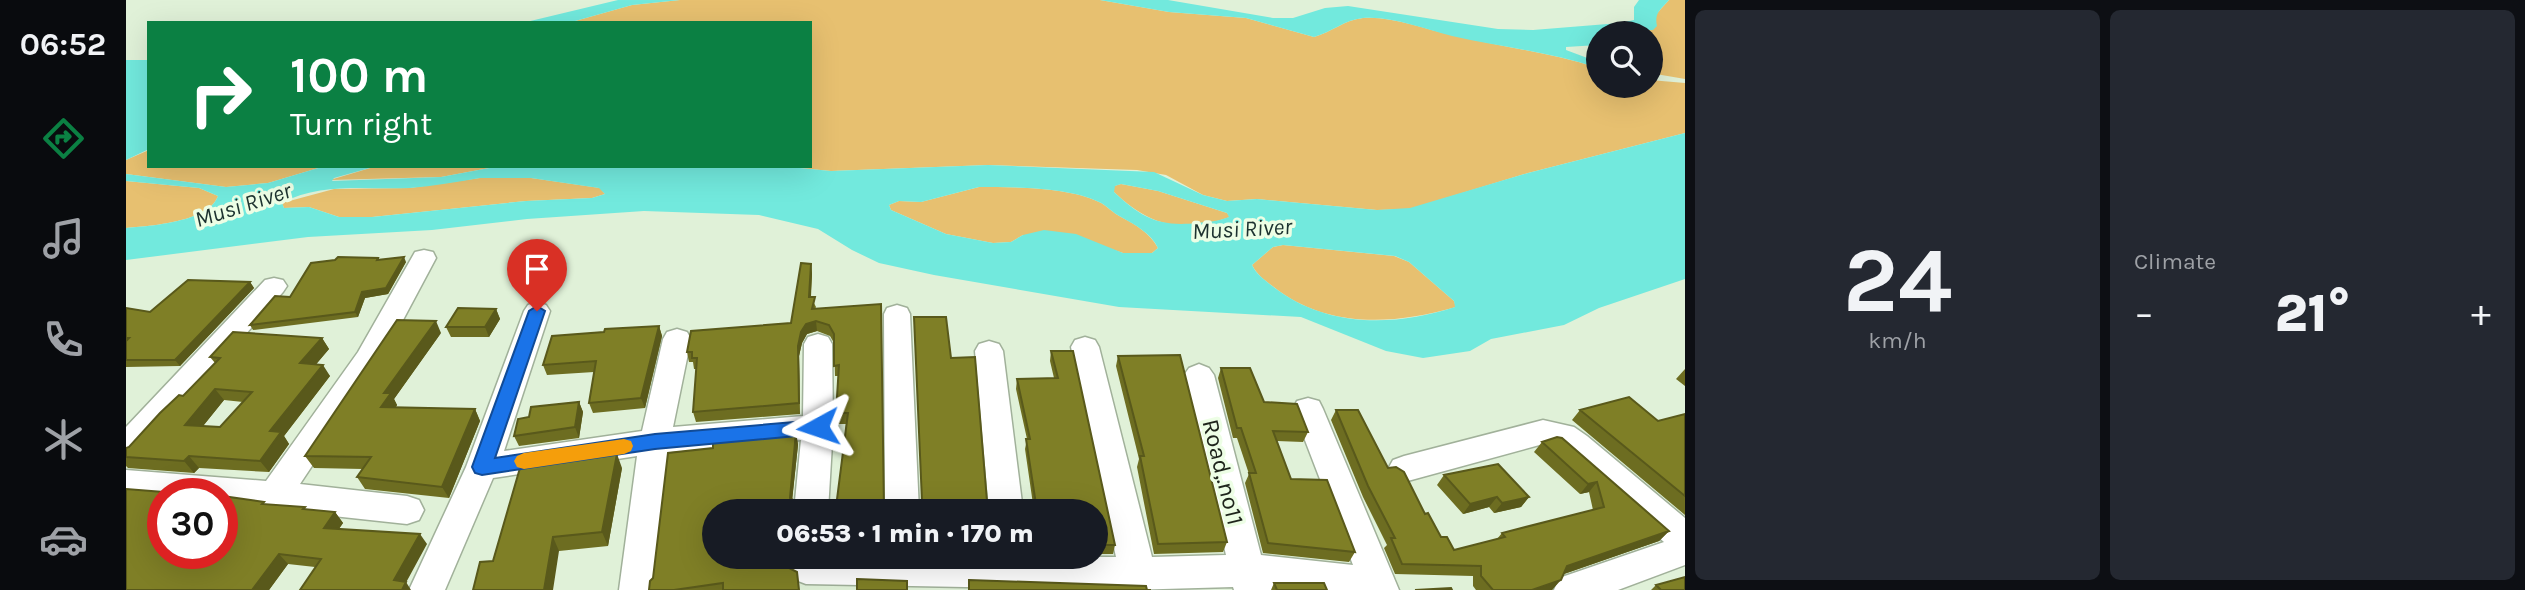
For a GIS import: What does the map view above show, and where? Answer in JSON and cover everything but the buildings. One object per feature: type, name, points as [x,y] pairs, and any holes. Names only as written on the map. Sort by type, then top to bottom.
[{"type":"street","points":[[274,495],[369,358],[424,258]]},
{"type":"street","points":[[126,448],[274,286]]},
{"type":"street","points":[[427,590],[482,467],[537,311]]},
{"type":"street","points":[[897,314],[902,499]]},
{"type":"street","points":[[637,590],[655,442],[677,339]]},
{"type":"street","points":[[812,499],[818,427],[818,344]]},
{"type":"street","points":[[1085,348],[1138,574]]},
{"type":"street","points":[[989,351],[1005,499]]},
{"type":"street","name":"Road,.no11","points":[[1199,374],[1250,580]]},
{"type":"street","points":[[1075,569],[1380,587],[1308,409]]},
{"type":"street","points":[[482,467],[655,442],[818,427]]},
{"type":"street","points":[[1404,469],[1543,432],[1563,436],[1576,444],[1685,539]]},
{"type":"street","points":[[126,483],[274,495],[407,510]]},
{"type":"street","points":[[1572,590],[1685,550]]},
{"type":"street","points":[[807,571],[829,569]]},
{"type":"shaded area","points":[[680,0],[1100,0],[1169,12],[1246,18],[1314,37],[1356,19],[1385,19],[1586,65],[1586,98],[1663,98],[1663,81],[1685,83],[1685,133],[1528,173],[1410,209],[1377,210],[1257,199],[1227,201],[1203,195],[1166,175],[1137,170],[988,165],[831,171],[800,168],[812,168],[812,21],[575,21],[632,5]]},
{"type":"shaded area","points":[[1669,0],[1685,0],[1685,79],[1663,75],[1663,21],[1650,21]]},
{"type":"shaded area","points":[[147,151],[147,168],[318,168],[268,183],[226,187],[126,174],[126,160]]},
{"type":"shaded area","points":[[370,168],[489,168],[441,177],[330,180]]},
{"type":"shaded area","points":[[480,178],[531,178],[600,188],[605,194],[592,198],[526,201],[372,217],[339,217],[309,207],[284,208],[282,203],[334,189],[410,188]]},
{"type":"shaded area","points":[[126,181],[199,188],[218,196],[203,212],[191,217],[163,224],[126,228]]},
{"type":"shaded area","points":[[1121,184],[1158,191],[1227,213],[1230,217],[1196,225],[1167,224],[1140,213],[1127,204],[1114,192],[1114,186]]},
{"type":"shaded area","points":[[979,187],[1040,189],[1087,197],[1102,203],[1142,230],[1158,248],[1152,253],[1123,253],[1105,247],[1023,235],[1011,242],[993,243],[946,234],[891,210],[889,205],[899,201],[921,202]]},
{"type":"shaded area","points":[[1283,245],[1394,256],[1409,262],[1454,301],[1456,307],[1410,317],[1365,320],[1321,312],[1279,291],[1254,269],[1252,265],[1273,247]]},
{"type":"water","points":[[618,0],[680,0],[632,5],[575,21],[530,21]]},
{"type":"water","points":[[1100,0],[1168,0],[1273,18],[1293,18],[1325,8],[1348,6],[1498,29],[1533,30],[1586,26],[1586,46],[1566,47],[1566,50],[1586,58],[1586,65],[1385,19],[1356,19],[1314,37],[1246,18],[1169,12]]},
{"type":"water","points":[[1639,0],[1669,0],[1656,21],[1629,21],[1634,20],[1634,7]]},
{"type":"water","points":[[126,60],[147,60],[147,150],[126,160]]},
{"type":"water","name":"Musi River","points":[[1685,133],[1685,279],[1599,308],[1564,325],[1491,339],[1470,351],[1423,358],[1386,351],[1301,317],[1119,307],[934,275],[879,263],[818,229],[759,215],[644,211],[527,219],[432,230],[308,237],[126,260],[126,228],[163,224],[191,217],[212,205],[218,196],[199,188],[126,181],[126,174],[226,187],[268,183],[318,168],[370,168],[334,178],[332,181],[441,177],[489,168],[800,168],[831,171],[988,165],[1154,172],[1203,195],[1227,201],[1257,199],[1377,210],[1410,208],[1528,173]],"holes":[[[480,178],[531,178],[599,188],[605,194],[592,198],[526,201],[372,217],[339,217],[309,207],[284,208],[282,203],[312,192],[344,188],[410,188]],[[1121,184],[1158,191],[1227,213],[1229,217],[1184,224],[1161,222],[1133,208],[1114,192],[1115,186]],[[979,187],[1040,189],[1087,197],[1102,203],[1142,230],[1158,248],[1152,253],[1123,253],[1076,234],[1044,230],[1023,235],[1011,242],[993,243],[946,234],[891,210],[889,205],[899,201],[921,202]],[[1283,245],[1395,256],[1409,262],[1454,301],[1455,307],[1410,318],[1388,320],[1365,320],[1320,312],[1279,291],[1254,269],[1252,265],[1273,247]]]},
{"type":"slow traffic","points":[[524,461],[624,446]]},
{"type":"route","points":[[537,311],[482,467],[655,442],[818,427]]}]
